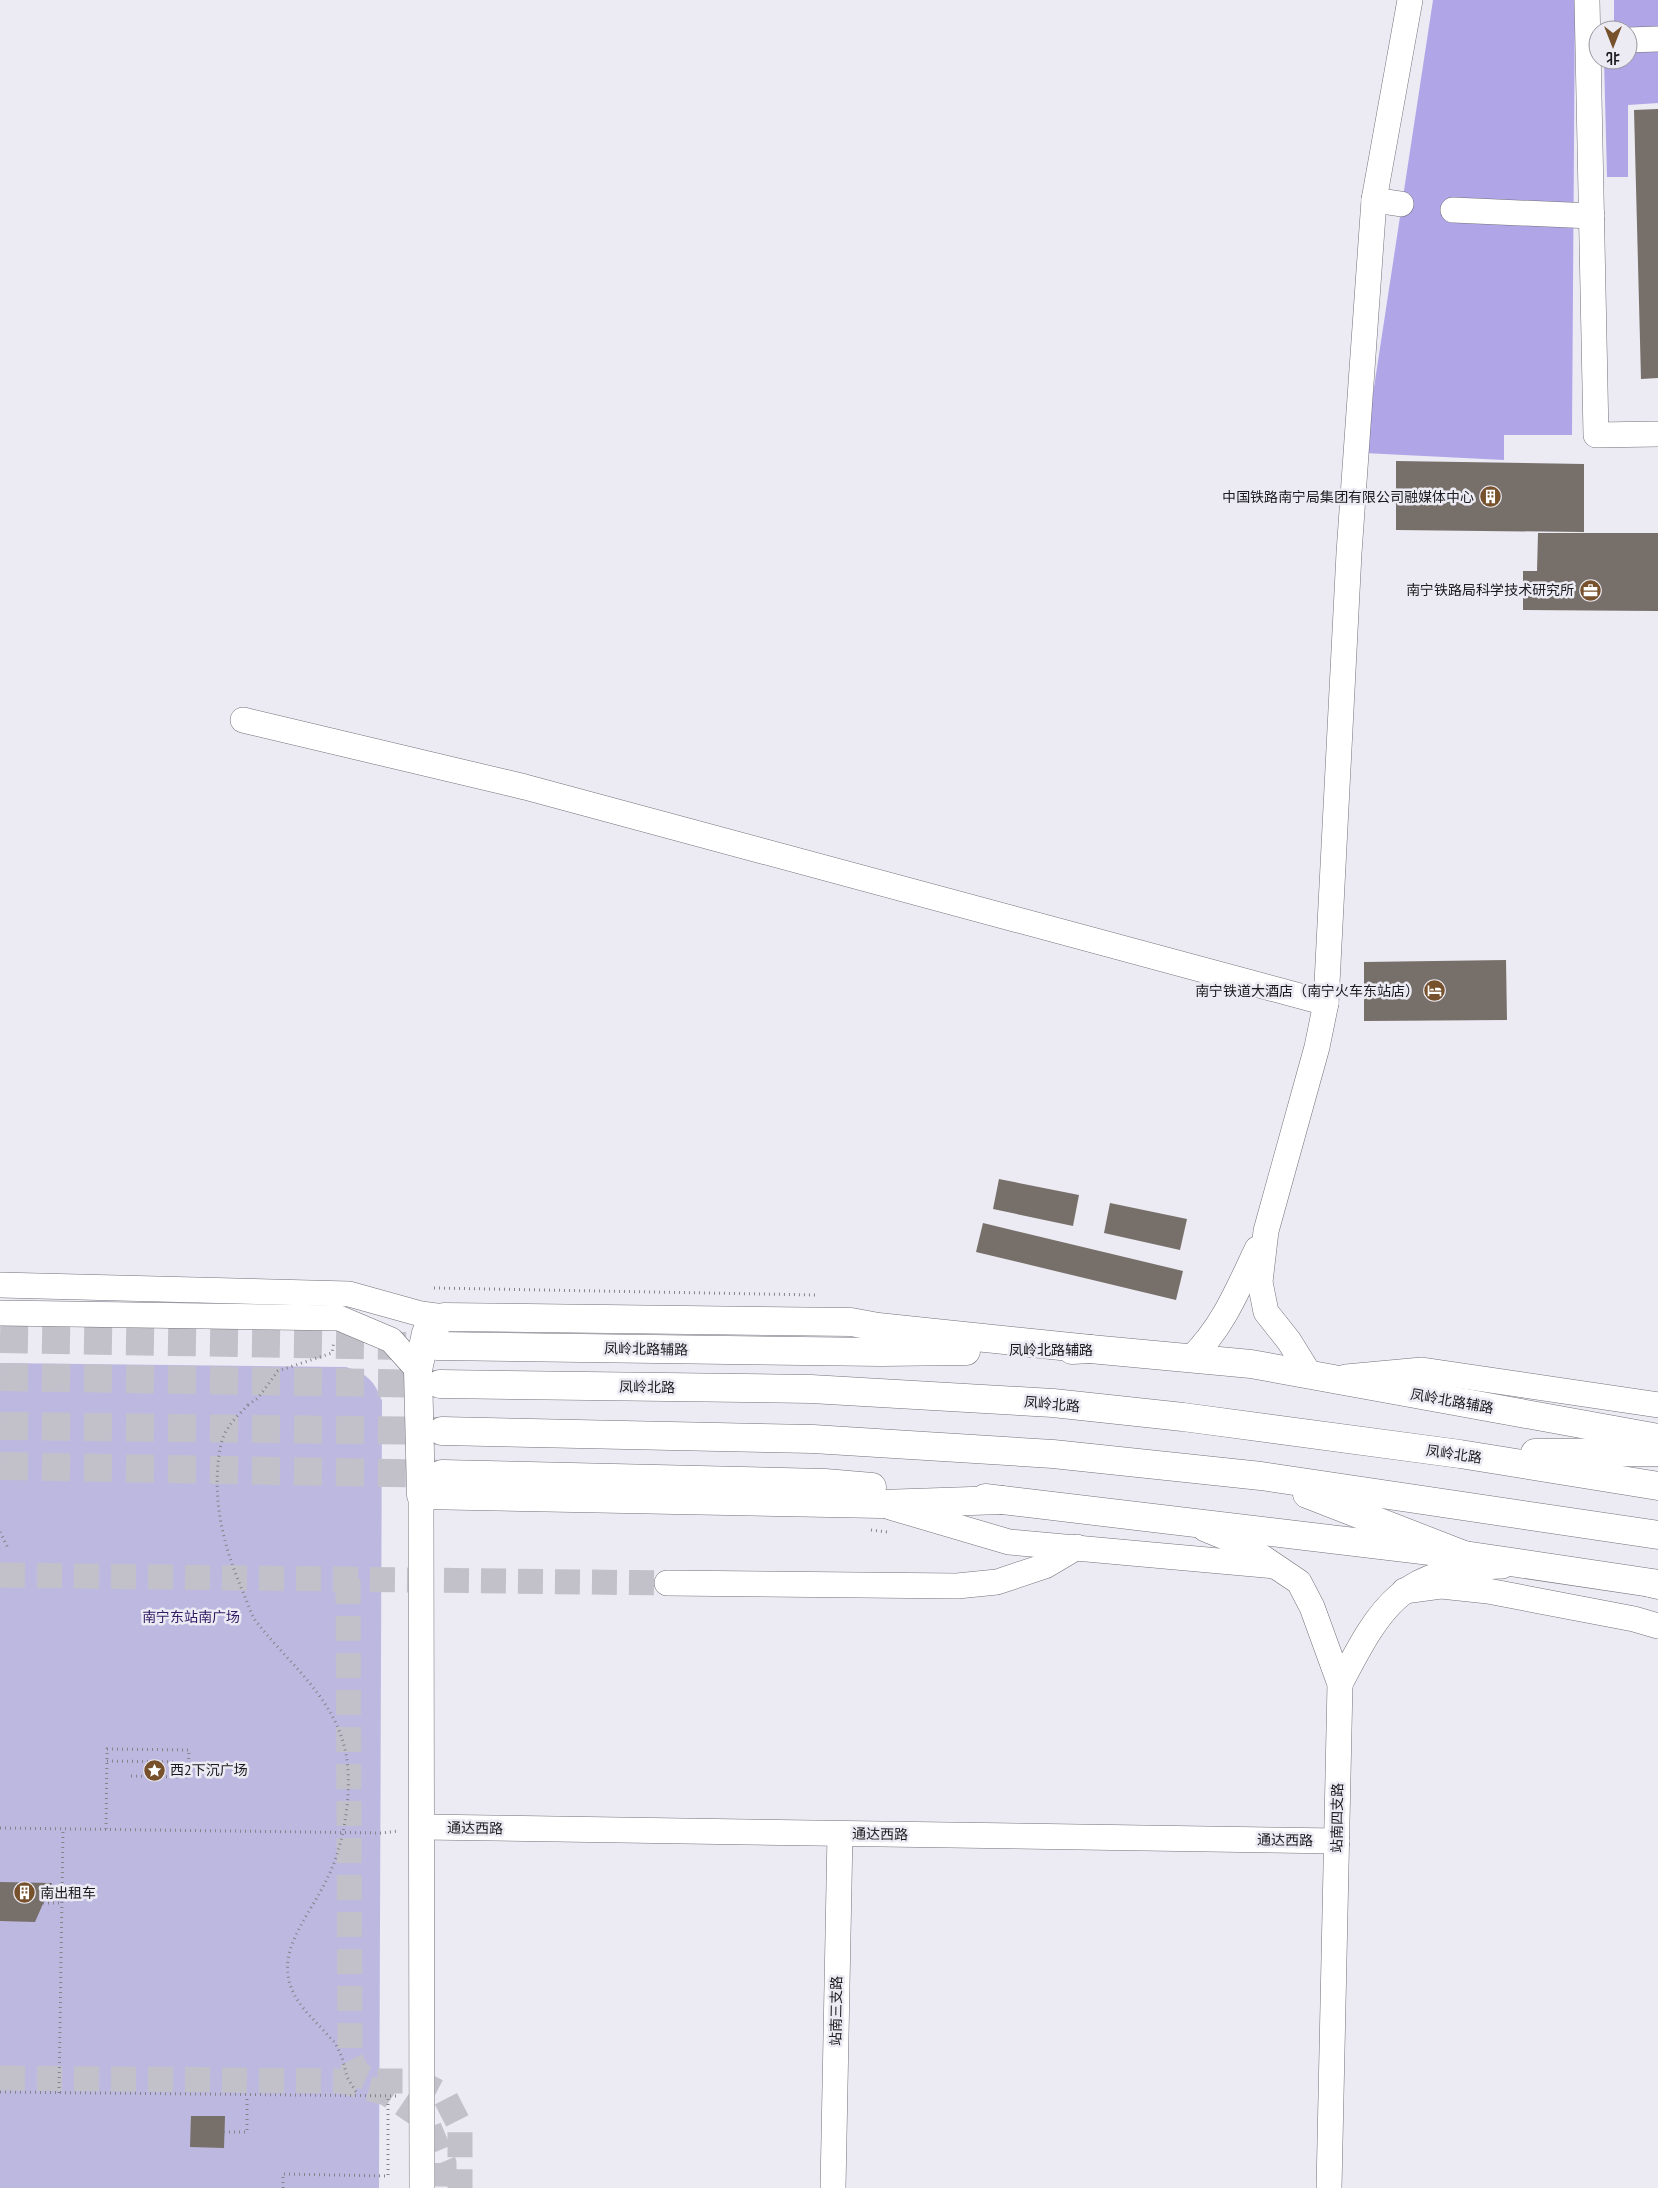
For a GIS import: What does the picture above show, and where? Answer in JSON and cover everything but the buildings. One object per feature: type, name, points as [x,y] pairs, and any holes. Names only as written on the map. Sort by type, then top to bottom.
[{"type":"main road","points":[[1002,1500],[881,1504],[422,1495],[429,1376],[426,1333],[444,1317],[851,1322],[878,1327],[1090,1349]]},
{"type":"main road","name":"凤岭北路辅路","points":[[437,1346],[881,1352],[1090,1349],[1251,1364],[1658,1438]]},
{"type":"main road","name":"凤岭北路","points":[[429,1376],[810,1389],[1053,1403],[1193,1419],[1460,1454],[1658,1486]]},
{"type":"main road","points":[[442,1432],[812,1439],[1053,1454],[1261,1476],[1658,1535]]},
{"type":"main road","points":[[1460,1454],[1658,1452]]},
{"type":"main road","points":[[442,1474],[825,1482],[1002,1500],[1464,1555],[1655,1584]]},
{"type":"main road","points":[[1261,1476],[1464,1555]]},
{"type":"street","points":[[1410,0],[1374,200],[1350,553],[1326,1002],[1317,1047],[1266,1231],[1260,1282],[1266,1312],[1319,1377],[1422,1370],[1658,1405]]},
{"type":"street","points":[[1587,0],[1590,20]]},
{"type":"street","points":[[1638,40],[1658,39]]},
{"type":"street","points":[[1593,70],[1592,216],[1596,435],[1658,434]]},
{"type":"street","points":[[1374,200],[1401,204]]},
{"type":"street","points":[[1453,210],[1592,216]]},
{"type":"street","points":[[243,720],[534,789],[1326,1002]]},
{"type":"street","points":[[1191,1358],[1206,1344],[1220,1324],[1266,1231]]},
{"type":"street","points":[[0,1285],[348,1294],[421,1314],[444,1317]]},
{"type":"street","points":[[0,1313],[339,1318],[391,1340],[429,1376]]},
{"type":"street","points":[[422,1495],[422,2188]]},
{"type":"street","points":[[881,1504],[1009,1542],[1276,1566]]},
{"type":"street","name":"站南四支路","points":[[1189,1522],[1244,1545],[1299,1582],[1312,1607],[1340,1684],[1329,2188]]},
{"type":"street","points":[[667,1583],[957,1586],[997,1582],[1045,1566],[1077,1547]]},
{"type":"street","points":[[1340,1684],[1366,1635],[1384,1610],[1404,1591],[1432,1575],[1496,1566],[1534,1565]]},
{"type":"street","points":[[1404,1591],[1441,1586],[1488,1591],[1634,1619],[1658,1626]]},
{"type":"street","name":"通达西路","points":[[422,1828],[1337,1841]]},
{"type":"street","name":"站南三支路","points":[[833,2188],[840,1834]]},
{"type":"path","points":[[339,1318],[332,1353],[278,1371],[258,1398],[248,1405],[228,1428],[219,1450],[216,1488],[222,1535],[232,1567],[254,1618],[314,1686],[336,1723],[345,1749],[349,1788],[345,1822],[333,1867],[293,1941],[287,1959],[287,1980],[298,2005],[335,2043],[342,2057],[346,2076],[358,2096]]},
{"type":"path","points":[[0,1532],[8,1548]]},
{"type":"path","points":[[106,1829],[107,1750],[189,1750],[188,1777],[129,1776]]},
{"type":"path","points":[[107,1761],[177,1762]]},
{"type":"path","points":[[0,1828],[381,1833],[422,1828]]},
{"type":"path","points":[[59,2093],[62,1828]]},
{"type":"path","points":[[43,1903],[62,1903]]},
{"type":"path","points":[[0,2092],[422,2096]]},
{"type":"path","points":[[224,2132],[247,2132],[247,2095]]},
{"type":"path","points":[[283,2188],[283,2174],[388,2176],[388,2096]]},
{"type":"green space","name":"南宁东站南广场","points":[[0,1363],[346,1367],[365,1375],[373,1383],[379,1394],[382,1401],[379,2188],[0,2188]]},
{"type":"shaded area","points":[[1433,0],[1575,0],[1572,435],[1504,435],[1504,460],[1364,453]]},
{"type":"shaded area","points":[[1614,0],[1658,0],[1658,28],[1638,29],[1638,20],[1614,20]]},
{"type":"shaded area","points":[[1658,48],[1658,103],[1628,105],[1628,177],[1607,177],[1604,70],[1638,70],[1638,49]]},
{"type":"tunnel","points":[[0,1339],[408,1346]]},
{"type":"tunnel","points":[[0,1377],[440,1384]]},
{"type":"tunnel","points":[[0,1426],[442,1431]]},
{"type":"tunnel","points":[[0,1466],[442,1474]]},
{"type":"tunnel","points":[[0,1575],[667,1583]]},
{"type":"tunnel","points":[[348,1579],[350,2058],[359,2075],[373,2081],[417,2081],[444,2095],[460,2126],[460,2188]]},
{"type":"tunnel","points":[[0,2078],[342,2081],[386,2093],[426,2120],[444,2163],[444,2188]]},
{"type":"place","name":"中国铁路南宁局集团有限公司融媒体中心","points":[[1490,497]]},
{"type":"place","name":"南宁铁路局科学技术研究所","points":[[1590,590]]},
{"type":"place","name":"南宁铁道大酒店（南宁火车东站店）","points":[[1435,991]]},
{"type":"place","name":"西2下沉广场","points":[[154,1770]]},
{"type":"place","name":"南出租车","points":[[24,1893]]}]
